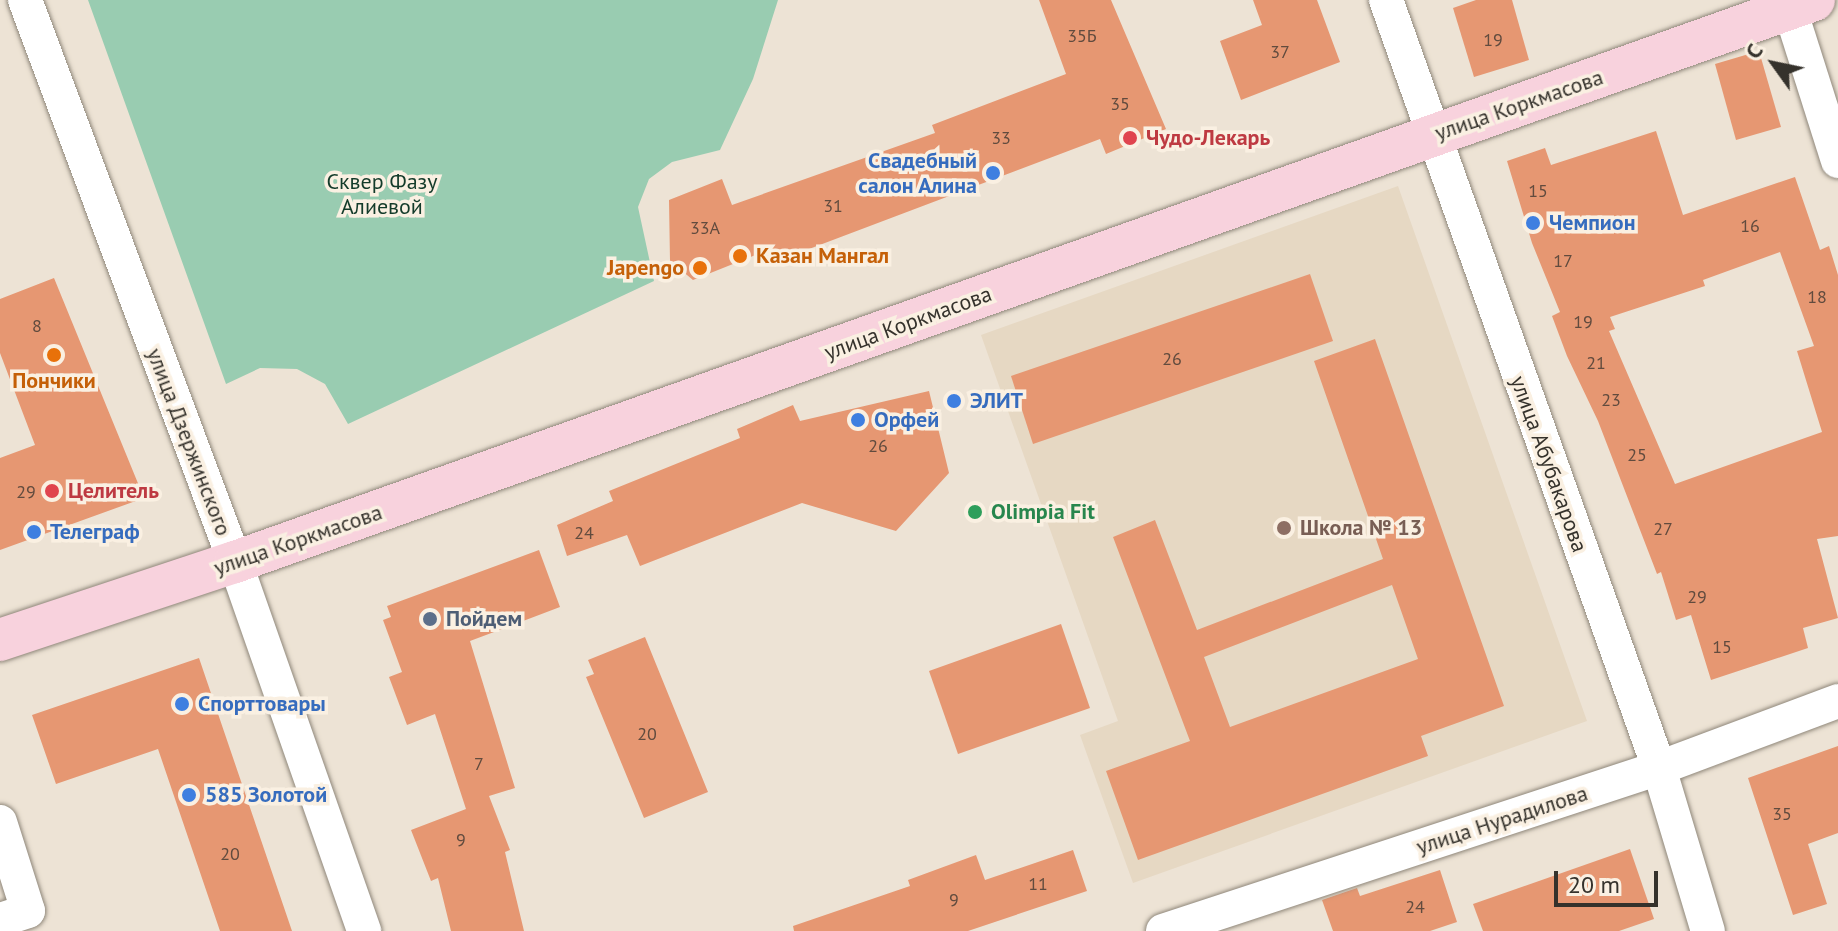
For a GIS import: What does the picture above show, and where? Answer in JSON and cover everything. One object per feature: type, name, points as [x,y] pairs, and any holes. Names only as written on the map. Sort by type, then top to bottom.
[{"type":"main road","name":"улица Коркмасова","points":[[0,640],[235,562],[1433,136],[1797,3]]},
{"type":"street","name":"улица Дзержинского","points":[[25,0],[235,562],[364,931]]},
{"type":"street","name":"улица Абубакарова","points":[[1386,0],[1659,768],[1708,931]]},
{"type":"street","points":[[1797,3],[1838,161]]},
{"type":"street","name":"улица Нурадилова","points":[[1163,931],[1659,768],[1838,701]]},
{"type":"street","points":[[0,822],[28,911],[0,920]]},
{"type":"shaded area","name":"Школа № 13","points":[[1398,186],[1587,721],[1133,883],[1080,735],[1118,721],[981,335]]},
{"type":"green space","name":"Сквер Фазу Алиевой","points":[[88,0],[778,0],[753,79],[720,150],[672,162],[649,179],[638,207],[654,281],[348,424],[325,384],[297,369],[260,368],[226,384]]},
{"type":"building","points":[[1039,0],[1111,0],[1166,129],[1106,154],[1100,139],[772,263],[768,250],[693,280],[670,261],[669,200],[722,179],[732,205],[935,133],[932,125],[1066,74]]},
{"type":"building","points":[[1253,0],[1317,0],[1340,62],[1241,100],[1220,41],[1262,25]]},
{"type":"building","points":[[1476,0],[1512,0],[1529,60],[1474,77],[1453,8]]},
{"type":"building","points":[[1759,51],[1781,127],[1736,140],[1715,64]]},
{"type":"building","points":[[1656,131],[1683,215],[1795,177],[1820,250],[1829,246],[1838,275],[1838,536],[1817,539],[1838,618],[1803,628],[1808,648],[1711,680],[1691,615],[1676,620],[1661,572],[1657,574],[1598,421],[1552,316],[1560,312],[1532,243],[1507,161],[1545,148],[1551,165]],"holes":[[[1780,252],[1814,346],[1797,351],[1822,432],[1675,484],[1609,331],[1615,329],[1610,317],[1705,286],[1703,280]]]},
{"type":"building","points":[[1310,274],[1333,341],[1033,444],[1011,376]]},
{"type":"building","points":[[54,278],[144,498],[0,550],[0,458],[35,445],[0,353],[0,299]]},
{"type":"building","points":[[1375,339],[1504,706],[1421,736],[1428,756],[1138,860],[1106,771],[1190,741],[1113,537],[1155,520],[1197,630],[1383,559],[1314,361]],"holes":[[[1392,585],[1418,659],[1230,727],[1204,657]]]},
{"type":"building","points":[[929,391],[949,473],[896,531],[802,503],[640,566],[627,535],[567,556],[557,525],[613,501],[609,491],[740,438],[737,429],[793,405],[800,421]]},
{"type":"building","points":[[539,550],[560,607],[470,641],[515,788],[489,796],[510,850],[505,852],[524,931],[451,931],[438,878],[431,881],[411,830],[466,809],[435,714],[407,725],[389,677],[402,672],[383,620],[391,617],[387,606]]},
{"type":"building","points":[[1061,624],[1090,708],[958,754],[929,671]]},
{"type":"building","points":[[645,637],[708,792],[644,818],[586,677],[594,674],[588,660]]},
{"type":"building","points":[[199,658],[292,931],[220,931],[158,749],[56,784],[32,715]]},
{"type":"building","points":[[1838,746],[1838,833],[1808,844],[1827,904],[1793,915],[1748,778]]},
{"type":"building","points":[[1630,849],[1654,919],[1619,931],[1483,931],[1473,904]]},
{"type":"building","points":[[1073,850],[1087,891],[968,931],[794,931],[793,926],[910,886],[908,880],[976,855],[985,880]]},
{"type":"building","points":[[1440,870],[1457,922],[1430,931],[1333,931],[1322,900],[1357,888],[1360,896]]},
{"type":"place","name":"Чудо-Лекарь","points":[[1130,138]]},
{"type":"place","name":"Свадебный салон Алина","points":[[993,173]]},
{"type":"place","name":"Чемпион","points":[[1533,223]]},
{"type":"place","name":"Казан Мангал","points":[[740,256]]},
{"type":"place","name":"Japengo","points":[[700,268]]},
{"type":"place","name":"Пончики","points":[[54,355]]},
{"type":"place","name":"ЭЛИТ","points":[[954,401]]},
{"type":"place","name":"Орфей","points":[[858,420]]},
{"type":"place","name":"Целитель","points":[[52,491]]},
{"type":"place","name":"Olimpia Fit","points":[[975,512]]},
{"type":"place","name":"Школа № 13","points":[[1284,528]]},
{"type":"place","name":"Телеграф","points":[[34,532]]},
{"type":"place","name":"Пойдем","points":[[430,619]]},
{"type":"place","name":"Спорттовары","points":[[182,704]]},
{"type":"place","name":"585 Золотой","points":[[189,795]]}]
